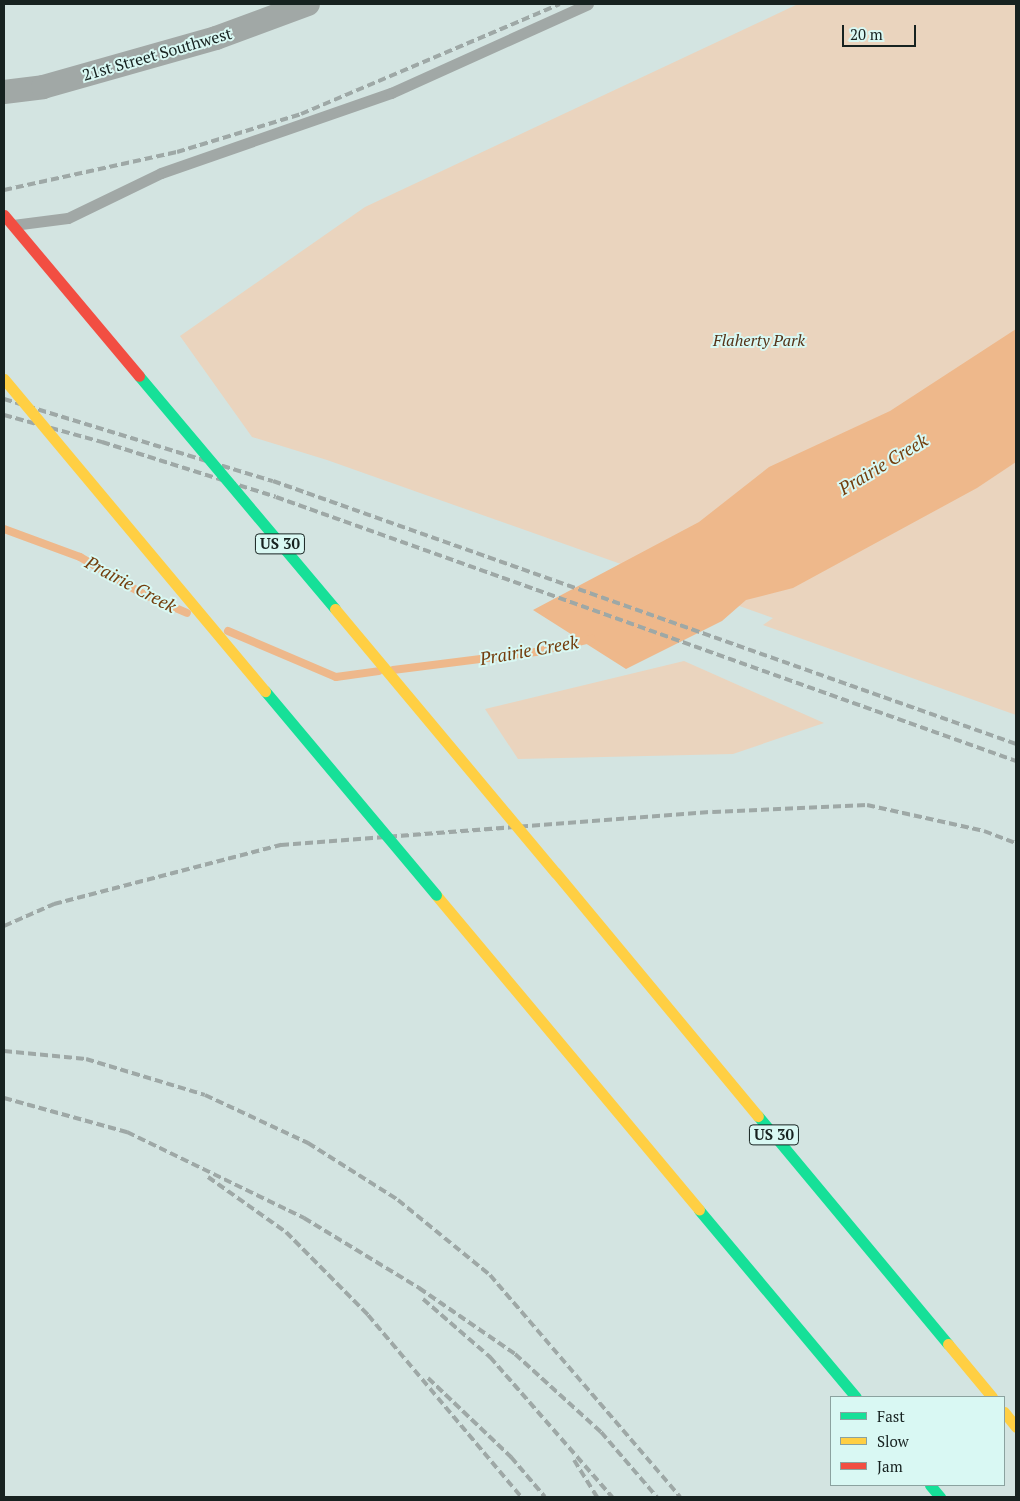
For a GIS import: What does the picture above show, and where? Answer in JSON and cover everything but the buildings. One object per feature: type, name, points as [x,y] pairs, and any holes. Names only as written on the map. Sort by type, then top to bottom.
[{"type":"highway","name":"US 30","points":[[4,215],[556,872],[991,1396]]},
{"type":"highway","points":[[4,379],[855,1396]]},
{"type":"highway","points":[[1005,1413],[1016,1427]]},
{"type":"highway","points":[[931,1486],[940,1497]]},
{"type":"street","name":"21st Street Southwest","points":[[4,92],[43,87],[216,38],[308,4]]},
{"type":"lane","points":[[4,226],[68,218],[160,173],[391,93],[588,4]]},
{"type":"green space","name":"Flaherty Park","points":[[798,4],[1016,4],[1016,715],[763,625],[773,618],[327,460],[252,437],[180,336],[365,207]]},
{"type":"green space","points":[[684,661],[824,723],[733,754],[518,759],[485,709]]},
{"type":"water","points":[[1016,329],[1016,462],[977,488],[793,588],[746,600],[722,621],[626,669],[533,610],[699,522],[769,467],[890,411]]},
{"type":"waterway","name":"Prairie Creek","points":[[4,529],[80,557],[141,593],[187,613]]},
{"type":"waterway","name":"Prairie Creek","points":[[228,631],[336,677],[379,671]]},
{"type":"waterway","name":"Prairie Creek","points":[[393,670],[536,652],[591,639]]},
{"type":"railway","points":[[4,190],[177,152],[301,114],[560,4]]},
{"type":"railway","points":[[4,399],[273,481],[1016,744]]},
{"type":"railway","points":[[4,415],[102,442],[276,497],[1016,761]]},
{"type":"railway","points":[[4,926],[54,904],[281,845],[713,812],[867,805],[984,831],[1016,843]]},
{"type":"railway","points":[[4,1051],[86,1059],[205,1095],[308,1143],[398,1200],[490,1275],[680,1497]]},
{"type":"railway","points":[[4,1098],[127,1132],[304,1218],[419,1288],[515,1354],[601,1432],[657,1497]]},
{"type":"railway","points":[[208,1177],[286,1232],[368,1315],[521,1497]]},
{"type":"railway","points":[[423,1299],[490,1357],[612,1497]]},
{"type":"railway","points":[[428,1378],[511,1457],[545,1497]]},
{"type":"railway","points":[[574,1460],[597,1497]]},
{"type":"traffic: fast","points":[[139,376],[335,609]]},
{"type":"traffic: fast","points":[[265,691],[436,895]]},
{"type":"traffic: fast","points":[[758,1116],[948,1344]]},
{"type":"traffic: fast","points":[[699,1210],[855,1396]]},
{"type":"traffic: fast","points":[[931,1486],[940,1497]]},
{"type":"traffic: slow","points":[[4,379],[265,691]]},
{"type":"traffic: slow","points":[[335,609],[556,873]]},
{"type":"traffic: slow","points":[[556,873],[758,1116]]},
{"type":"traffic: slow","points":[[436,895],[699,1210]]},
{"type":"traffic: slow","points":[[948,1344],[991,1396]]},
{"type":"traffic: slow","points":[[1005,1413],[1016,1427]]},
{"type":"traffic: jam","points":[[4,215],[139,376]]}]
